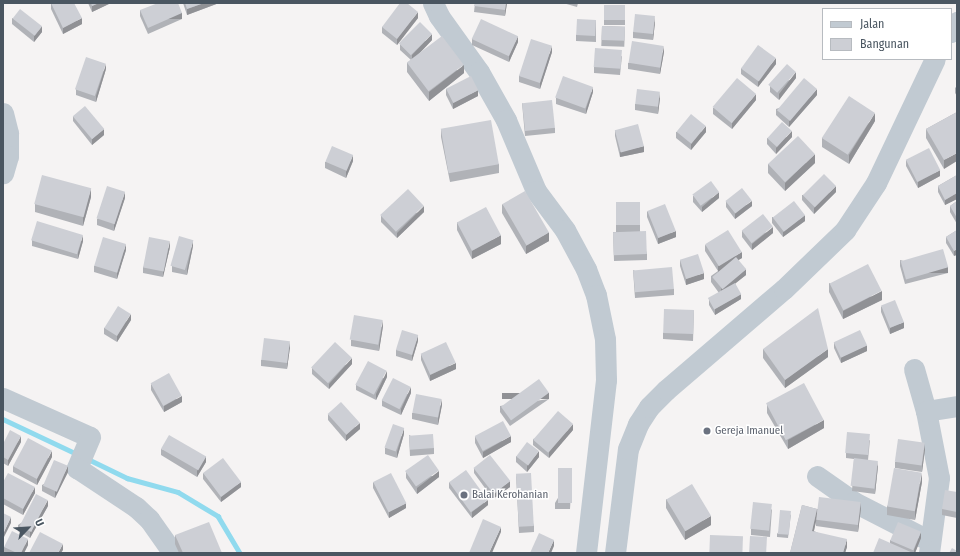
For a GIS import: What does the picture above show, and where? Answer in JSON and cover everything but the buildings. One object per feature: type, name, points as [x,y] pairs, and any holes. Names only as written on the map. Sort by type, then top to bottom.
[{"type":"street","points":[[433,3],[439,16],[479,72],[506,120],[536,191],[565,230],[586,269],[596,295],[605,339],[606,380],[586,553]]},
{"type":"street","points":[[615,553],[628,449],[638,424],[649,407],[666,390],[784,289],[845,230],[876,183],[935,60]]},
{"type":"street","points":[[3,113],[8,133],[8,156],[3,173]]},
{"type":"street","points":[[817,476],[854,502],[931,547],[938,478],[926,411],[914,369]]},
{"type":"street","points":[[3,398],[90,438],[76,466],[136,507],[149,519],[173,553]]},
{"type":"street","points":[[926,411],[957,406]]},
{"type":"waterway","points":[[3,419],[77,454]]},
{"type":"waterway","points":[[86,458],[127,478],[178,492],[218,516],[240,553]]},
{"type":"place","name":"Gereja Imanuel","points":[[707,431]]},
{"type":"place","name":"Balai Kerohanian","points":[[464,495]]}]
